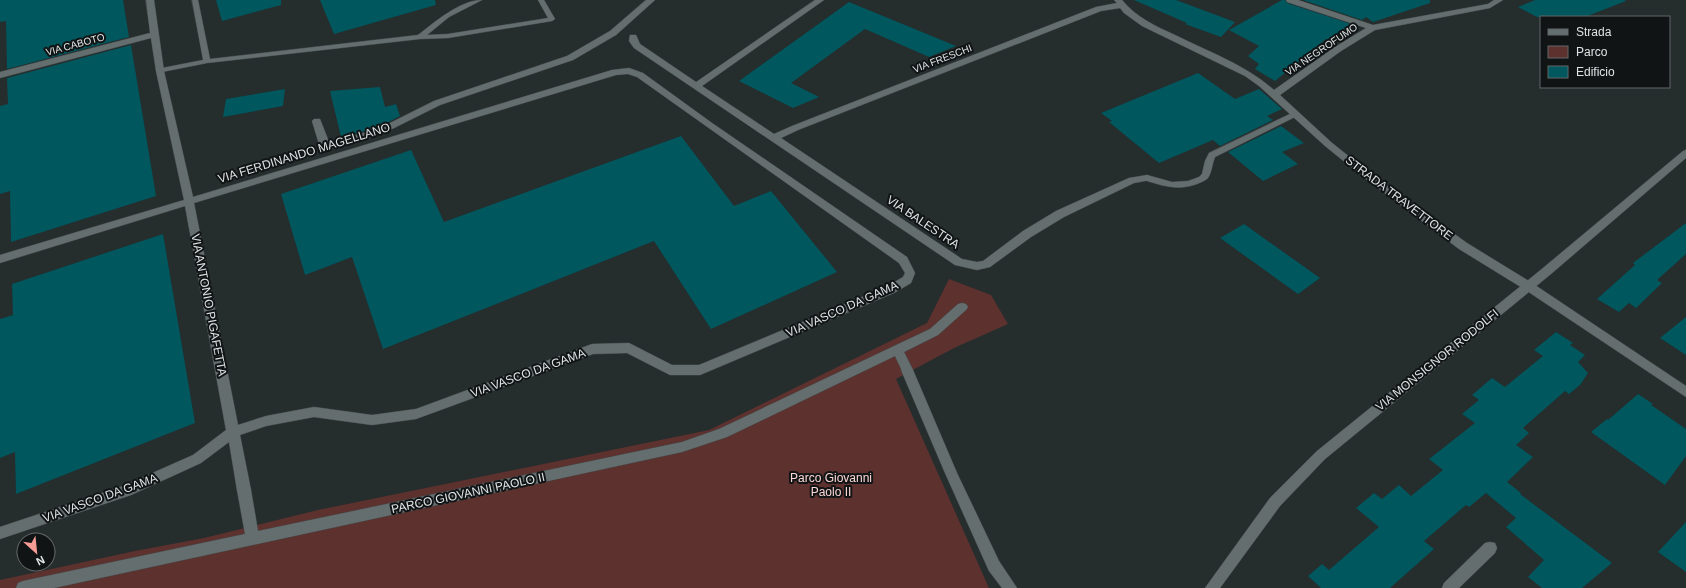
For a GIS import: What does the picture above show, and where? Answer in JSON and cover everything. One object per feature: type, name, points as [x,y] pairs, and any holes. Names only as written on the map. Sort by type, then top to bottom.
[{"type":"street","name":"VIA ANTONIO PIGAFETTA","points":[[150,0],[160,71],[189,201],[253,538]]},
{"type":"street","points":[[317,121],[324,144],[329,145],[381,131],[437,103],[550,65],[583,51],[613,33],[651,0]]},
{"type":"street","points":[[696,86],[820,0]]},
{"type":"street","points":[[1290,0],[1373,28]]},
{"type":"street","name":"VIA NEGROFUMO","points":[[1274,95],[1338,49],[1373,28],[1490,6],[1499,0]]},
{"type":"street","name":"STRADA TRAVETTORE","points":[[1119,2],[1130,14],[1145,24],[1248,74],[1369,177],[1463,246],[1528,286],[1686,392]]},
{"type":"street","name":"VIA FRESCHI","points":[[774,138],[802,125],[1119,2]]},
{"type":"street","name":"VIA CABOTO","points":[[0,75],[155,34]]},
{"type":"street","name":"VIA BALESTRA","points":[[633,37],[633,41],[637,46],[959,262],[977,266],[986,264],[994,260],[1027,234],[1060,214],[1132,180],[1147,178]]},
{"type":"street","name":"VIA VASCO DA GAMA","points":[[0,532],[15,529],[126,491],[197,459],[233,432],[266,421],[314,412],[372,420],[416,414],[592,350],[629,348],[670,370],[700,370],[890,290],[907,280],[910,273],[903,260],[640,75],[630,70],[615,72]]},
{"type":"street","name":"VIA FERDINANDO MAGELLANO","points":[[0,259],[615,72]]},
{"type":"street","name":"VIA MONSIGNOR RODOLFI","points":[[1212,588],[1275,502],[1321,455],[1528,286],[1686,153]]},
{"type":"street","name":"PARCO GIOVANNI PAOLO II","points":[[23,588],[682,447],[723,433],[934,332],[962,307]]},
{"type":"street","points":[[898,349],[951,473],[994,566],[1010,588]]},
{"type":"street","points":[[1449,588],[1490,548]]},
{"type":"lane","points":[[195,0],[207,61]]},
{"type":"lane","points":[[420,38],[447,16],[479,0]]},
{"type":"lane","points":[[160,71],[207,61],[448,36],[552,19],[541,0]]},
{"type":"lane","points":[[1147,178],[1175,186],[1185,186],[1206,175],[1208,162],[1212,155],[1295,115]]},
{"type":"green space","name":"Parco Giovanni Paolo II","points":[[949,279],[991,295],[1008,324],[954,348],[896,379],[989,588],[0,588],[0,580],[37,572],[56,572],[56,568],[204,538],[318,510],[709,430],[927,323]]},
{"type":"building","points":[[0,0],[123,0],[129,37],[7,69],[6,21],[0,22]]},
{"type":"building","points":[[216,0],[281,0],[281,5],[222,21]]},
{"type":"building","points":[[320,0],[435,0],[436,5],[334,34]]},
{"type":"building","points":[[1134,0],[1176,0],[1235,22],[1221,37],[1185,24],[1187,23]]},
{"type":"building","points":[[1282,0],[1354,25],[1330,41],[1326,39],[1275,81],[1255,69],[1259,64],[1248,56],[1259,46],[1229,30]]},
{"type":"building","points":[[1303,0],[1430,0],[1430,3],[1373,22],[1366,17],[1362,20]]},
{"type":"building","points":[[1535,0],[1626,1],[1588,16],[1537,17],[1518,7]]},
{"type":"building","points":[[849,2],[956,46],[929,57],[865,29],[791,83],[819,97],[793,108],[739,81]]},
{"type":"building","points":[[131,45],[156,196],[11,242],[10,191],[0,194],[0,106],[8,104],[7,78]]},
{"type":"building","points":[[1198,73],[1235,99],[1259,89],[1282,109],[1267,116],[1273,120],[1220,146],[1213,140],[1159,163],[1109,122],[1112,121],[1101,113]]},
{"type":"building","points":[[380,87],[385,107],[396,104],[400,116],[377,128],[341,137],[330,91]]},
{"type":"building","points":[[285,89],[283,106],[223,117],[226,99]]},
{"type":"building","points":[[1281,126],[1304,143],[1282,152],[1298,164],[1263,181],[1228,152]]},
{"type":"building","points":[[681,136],[734,206],[771,191],[837,272],[711,329],[654,241],[383,349],[352,257],[305,275],[281,194],[411,150],[444,222]]},
{"type":"building","points":[[1686,223],[1686,254],[1657,280],[1662,283],[1636,308],[1629,303],[1619,312],[1597,299],[1635,265],[1633,263]]},
{"type":"building","points":[[1244,224],[1320,278],[1298,294],[1220,238]]},
{"type":"building","points":[[163,234],[195,423],[16,494],[15,452],[0,458],[0,319],[13,315],[12,284]]},
{"type":"building","points":[[1686,317],[1686,355],[1660,338]]},
{"type":"building","points":[[1556,332],[1573,343],[1570,345],[1585,355],[1578,362],[1588,373],[1580,385],[1569,394],[1565,391],[1523,428],[1529,433],[1516,445],[1533,457],[1507,482],[1521,493],[1520,494],[1612,563],[1582,588],[1542,588],[1528,577],[1544,560],[1506,527],[1516,518],[1486,493],[1469,507],[1466,505],[1424,541],[1434,549],[1390,588],[1321,588],[1308,576],[1322,564],[1329,570],[1379,527],[1356,508],[1374,493],[1382,499],[1399,485],[1411,496],[1443,470],[1429,459],[1475,423],[1462,414],[1479,400],[1472,395],[1492,378],[1505,387],[1543,356],[1534,350]]},
{"type":"building","points":[[1638,394],[1653,404],[1651,405],[1686,429],[1686,456],[1665,485],[1591,432],[1607,419],[1608,420]]},
{"type":"building","points":[[1686,522],[1686,572],[1658,552]]}]
